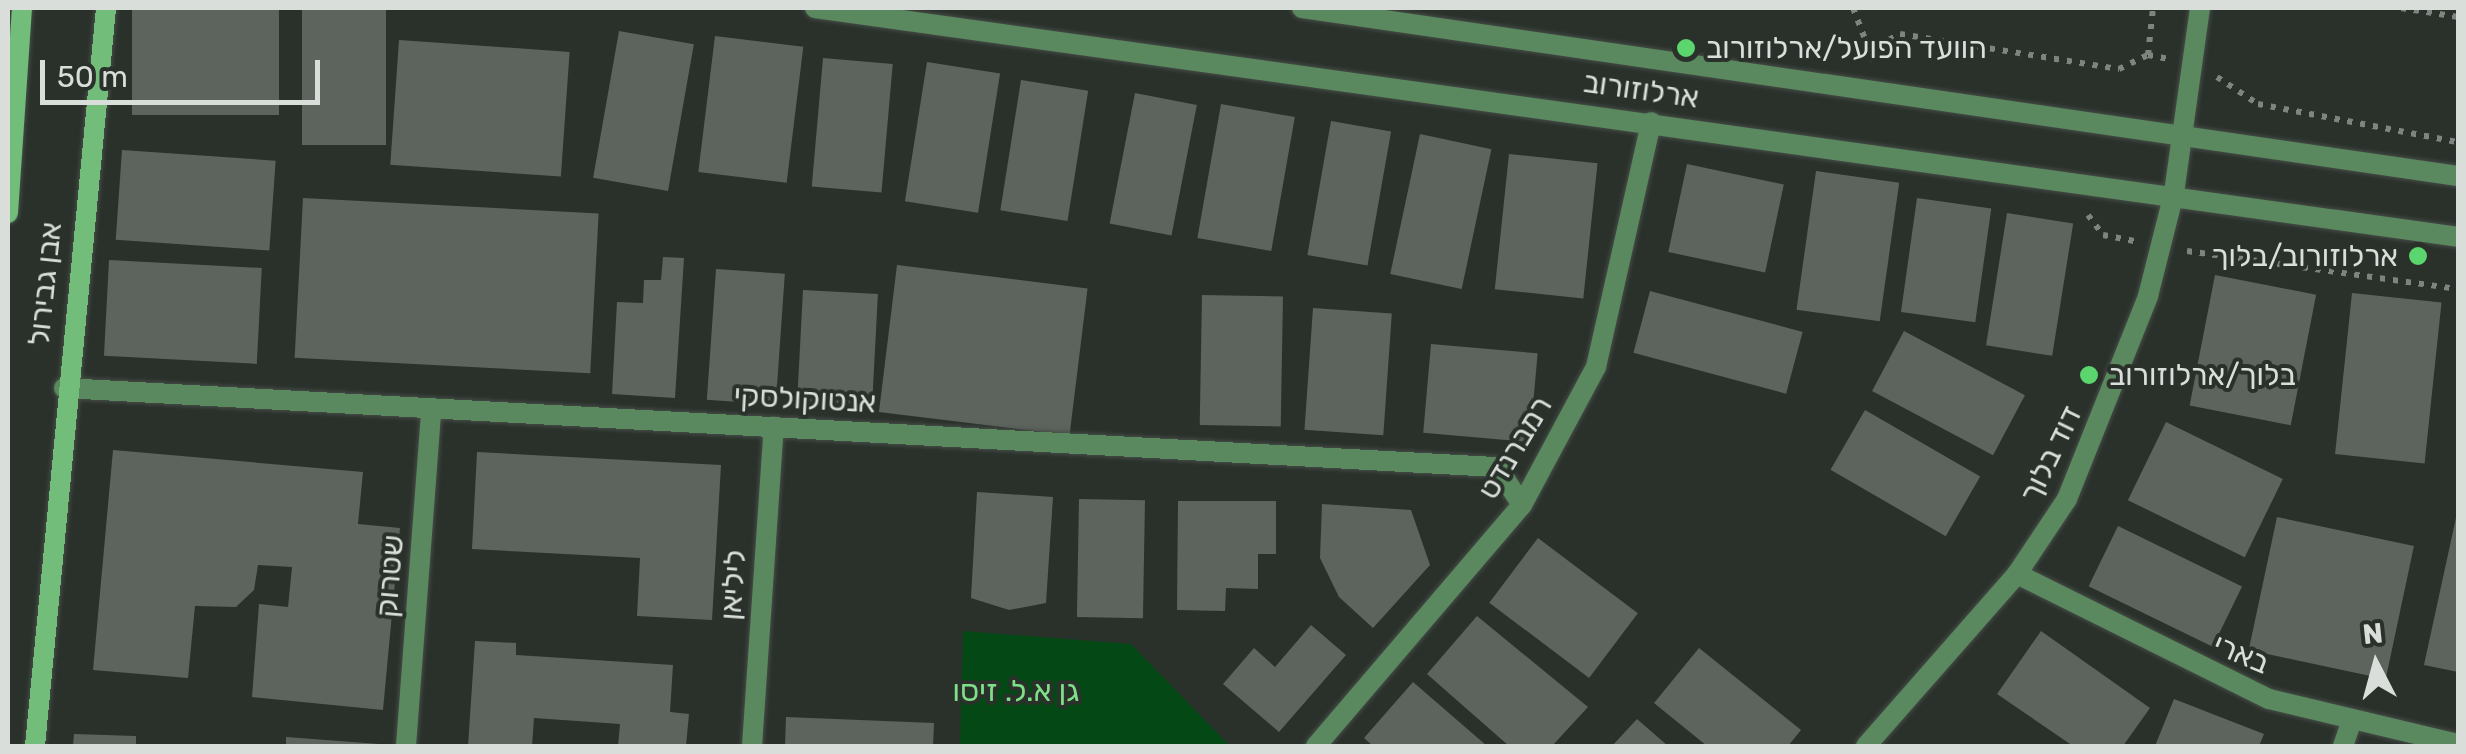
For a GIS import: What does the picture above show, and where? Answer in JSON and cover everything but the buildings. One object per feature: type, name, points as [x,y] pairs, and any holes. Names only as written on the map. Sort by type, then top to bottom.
[{"type":"main road","name":"אבן גבירול","points":[[8,213],[22,8]]},
{"type":"main road","name":"אבן גבירול","points":[[35,746],[64,388],[106,8]]},
{"type":"street","name":"ארלוזורוב","points":[[814,8],[2174,193],[2458,237]]},
{"type":"street","name":"ארלוזורוב","points":[[1302,8],[2458,176]]},
{"type":"street","name":"דוד בלוך","points":[[1866,746],[2017,574],[2083,464],[2161,246],[2174,193],[2200,8]]},
{"type":"street","name":"רמברנדט","points":[[1316,746],[1522,505],[1596,366],[1651,122]]},
{"type":"street","name":"אנטוקולסקי","points":[[64,388],[1497,468],[1522,505]]},
{"type":"street","name":"שטרוק","points":[[407,741],[432,410]]},
{"type":"street","name":"ליליאן","points":[[752,746],[774,427]]},
{"type":"street","name":"בארי","points":[[2017,574],[2190,665],[2351,722],[2458,744]]},
{"type":"street","points":[[2342,746],[2351,722]]},
{"type":"path","points":[[1853,8],[1884,90]]},
{"type":"path","points":[[2148,55],[2153,8]]},
{"type":"path","points":[[2401,8],[2458,16]]},
{"type":"path","points":[[1814,80],[1900,34],[2119,69],[2148,55],[2192,63],[2258,104],[2458,142]]},
{"type":"path","points":[[2084,210],[2103,235],[2458,289]]},
{"type":"green space","name":"גן א.ל. זיסו","points":[[963,631],[1131,644],[1230,746],[960,746]]},
{"type":"place","name":"הוועד הפועל/ארלוזורוב","points":[[1686,48]]},
{"type":"place","name":"ארלוזורוב/בלוך","points":[[2418,256]]},
{"type":"place","name":"בלוך/ארלוזורוב","points":[[2089,375]]}]
